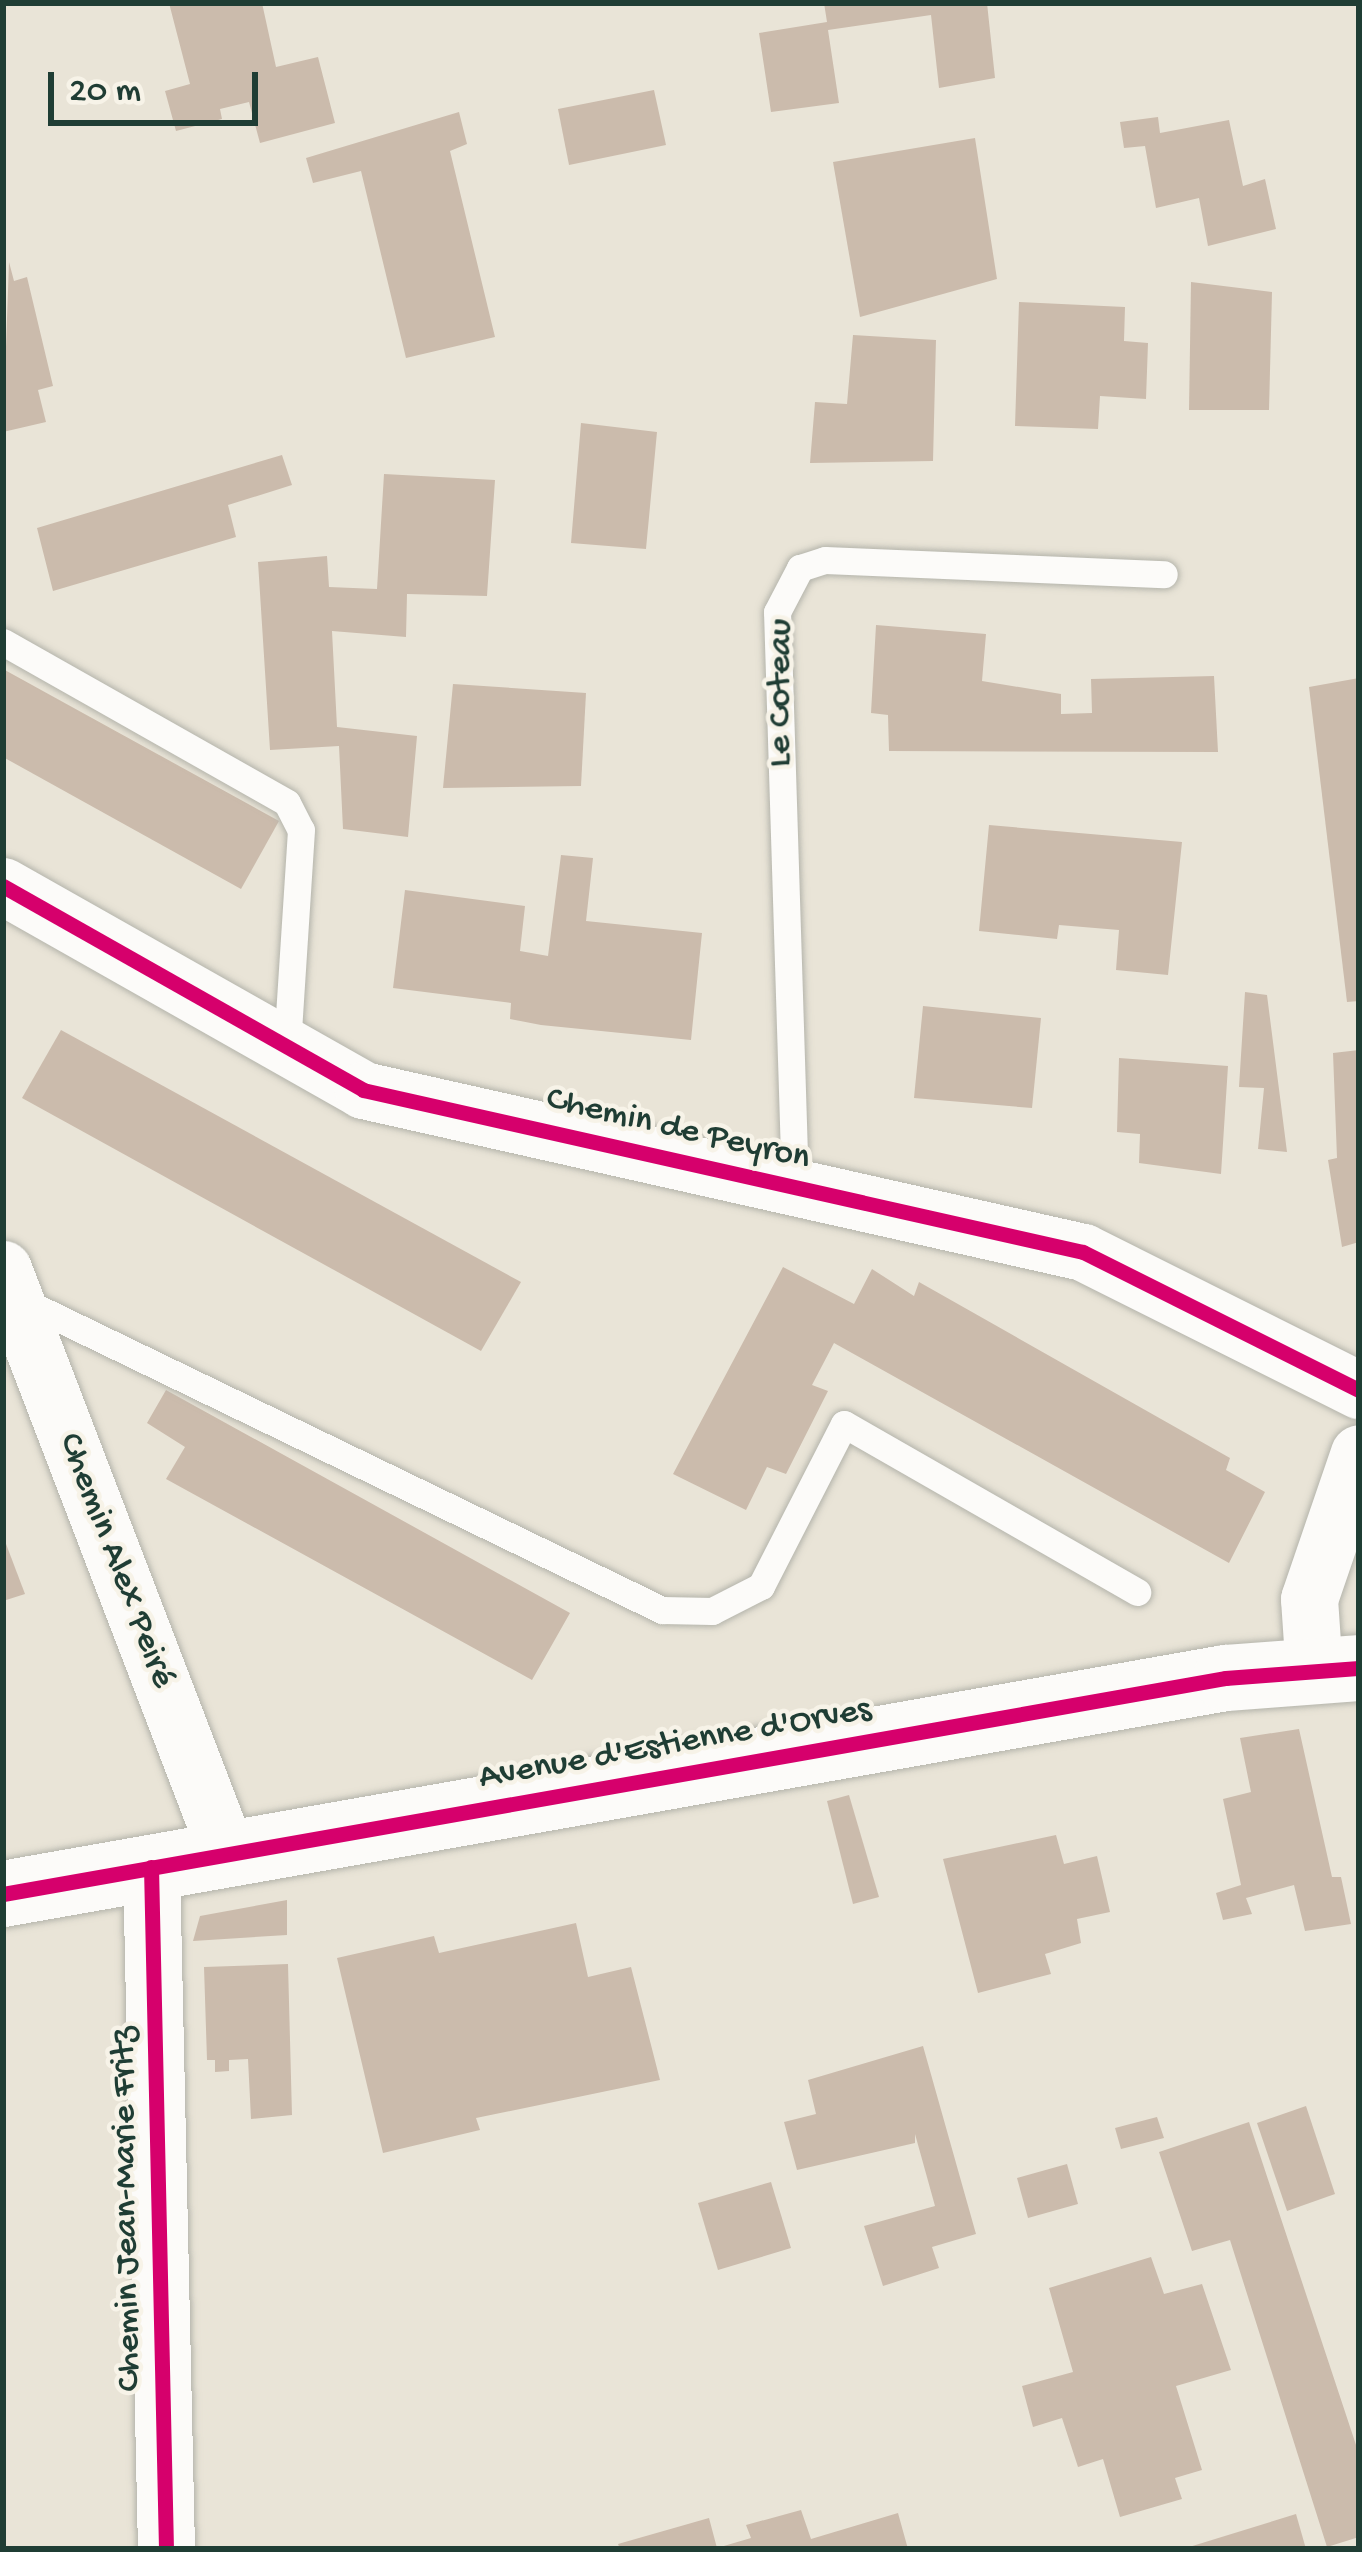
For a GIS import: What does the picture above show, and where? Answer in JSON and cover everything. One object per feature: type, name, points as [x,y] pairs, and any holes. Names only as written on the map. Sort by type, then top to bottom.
[{"type":"street","name":"Chemin de Peyron","points":[[11,902],[363,1090],[1084,1252],[1359,1390]]},
{"type":"street","name":"Chemin Alex Peiré","points":[[8,1283],[227,1853]]},
{"type":"street","points":[[1336,1656],[1310,1599],[1354,1481]]},
{"type":"street","name":"Avenue d'Estienne d'Orves","points":[[3,1894],[1336,1656]]},
{"type":"street","name":"Chemin Jean-Marie Fritz","points":[[151,1867],[166,2549]]},
{"type":"lane","name":"Le Coteau","points":[[795,1187],[777,612],[800,568],[825,560],[1164,574]]},
{"type":"lane","points":[[3,642],[287,803],[301,830],[287,1047]]},
{"type":"lane","points":[[8,1283],[662,1610],[712,1611],[761,1586],[844,1424],[1137,1592]]},
{"type":"building","points":[[169,3],[262,3],[276,67],[318,57],[335,123],[260,143],[249,102],[220,109],[222,119],[176,131],[165,91],[190,84]]},
{"type":"building","points":[[824,3],[987,3],[995,78],[939,88],[931,15],[828,30],[839,103],[771,112],[759,33],[827,22]]},
{"type":"building","points":[[654,90],[666,145],[569,165],[558,109]]},
{"type":"building","points":[[459,112],[467,144],[450,151],[495,337],[406,358],[361,171],[313,183],[306,158]]},
{"type":"building","points":[[1158,117],[1160,133],[1229,120],[1243,186],[1265,179],[1276,229],[1208,246],[1199,198],[1156,208],[1145,146],[1124,148],[1120,122]]},
{"type":"building","points":[[975,138],[997,279],[860,317],[833,162]]},
{"type":"building","points":[[9,262],[14,281],[27,277],[53,386],[38,390],[46,422],[3,432]]},
{"type":"building","points":[[1191,282],[1272,292],[1269,410],[1189,410]]},
{"type":"building","points":[[1019,302],[1125,307],[1124,341],[1148,343],[1146,399],[1100,396],[1098,429],[1015,426]]},
{"type":"building","points":[[853,335],[936,340],[933,461],[810,463],[815,402],[847,404]]},
{"type":"building","points":[[581,423],[657,432],[646,549],[571,543]]},
{"type":"building","points":[[282,455],[292,485],[228,505],[236,537],[53,591],[37,528]]},
{"type":"building","points":[[384,474],[495,480],[487,596],[407,594],[406,637],[332,631],[337,727],[417,736],[408,837],[343,829],[339,746],[270,750],[258,562],[327,556],[329,587],[377,589]]},
{"type":"building","points":[[876,625],[986,634],[982,681],[1061,694],[1061,714],[1092,713],[1091,679],[1214,676],[1218,752],[889,751],[888,715],[871,713]]},
{"type":"building","points":[[3,669],[279,821],[241,889],[3,757]]},
{"type":"building","points":[[1359,678],[1359,1001],[1347,1002],[1309,687]]},
{"type":"building","points":[[453,684],[586,693],[581,786],[443,788]]},
{"type":"building","points":[[989,825],[1182,842],[1168,975],[1116,970],[1119,930],[1059,925],[1057,939],[979,931]]},
{"type":"building","points":[[561,855],[593,858],[586,921],[702,933],[691,1040],[541,1025],[510,1019],[511,1003],[393,988],[405,890],[525,906],[520,951],[548,956]]},
{"type":"building","points":[[1245,992],[1267,995],[1287,1152],[1258,1149],[1264,1088],[1239,1087]]},
{"type":"building","points":[[923,1006],[1041,1018],[1032,1108],[914,1098]]},
{"type":"building","points":[[61,1030],[521,1282],[481,1351],[22,1098]]},
{"type":"building","points":[[1359,1050],[1359,1242],[1342,1247],[1328,1160],[1337,1158],[1333,1053]]},
{"type":"building","points":[[1119,1058],[1228,1066],[1221,1174],[1139,1163],[1140,1134],[1117,1132]]},
{"type":"building","points":[[783,1267],[854,1304],[872,1269],[914,1296],[919,1282],[1230,1458],[1226,1470],[1265,1492],[1229,1563],[834,1343],[812,1385],[828,1391],[786,1474],[767,1467],[746,1510],[673,1474]]},
{"type":"building","points":[[166,1390],[570,1613],[532,1680],[166,1479],[185,1447],[147,1423]]},
{"type":"building","points":[[3,1536],[25,1594],[3,1601]]},
{"type":"building","points":[[1299,1729],[1332,1877],[1341,1877],[1351,1924],[1305,1931],[1294,1885],[1246,1898],[1252,1914],[1223,1920],[1216,1893],[1241,1885],[1223,1799],[1251,1792],[1240,1738]]},
{"type":"building","points":[[849,1795],[879,1897],[853,1904],[827,1801]]},
{"type":"building","points":[[1056,1835],[1064,1864],[1097,1856],[1110,1912],[1077,1919],[1081,1943],[1045,1954],[1051,1974],[978,1993],[943,1859]]},
{"type":"building","points":[[287,1900],[287,1935],[193,1941],[200,1916]]},
{"type":"building","points":[[576,1923],[588,1977],[631,1967],[660,2080],[476,2118],[480,2130],[383,2153],[337,1958],[434,1936],[439,1953]]},
{"type":"building","points":[[288,1964],[292,2115],[251,2119],[248,2059],[229,2060],[229,2071],[215,2072],[215,2060],[207,2060],[204,1967]]},
{"type":"building","points":[[923,2046],[976,2234],[932,2247],[939,2268],[883,2286],[864,2226],[935,2206],[915,2134],[915,2143],[797,2170],[784,2122],[816,2114],[808,2080]]},
{"type":"building","points":[[1306,2106],[1335,2194],[1287,2211],[1257,2123]]},
{"type":"building","points":[[1157,2117],[1164,2138],[1121,2149],[1115,2128]]},
{"type":"building","points":[[1249,2122],[1359,2454],[1359,2537],[1327,2547],[1230,2240],[1192,2251],[1159,2152]]},
{"type":"building","points":[[1067,2164],[1078,2204],[1028,2218],[1017,2178]]},
{"type":"building","points":[[771,2182],[791,2248],[718,2270],[698,2203]]},
{"type":"building","points":[[1151,2257],[1164,2294],[1202,2284],[1231,2370],[1176,2386],[1202,2470],[1175,2478],[1182,2499],[1120,2517],[1103,2459],[1078,2467],[1062,2418],[1033,2427],[1022,2386],[1073,2372],[1049,2288]]},
{"type":"building","points":[[801,2510],[811,2539],[898,2513],[908,2549],[620,2549],[618,2544],[709,2518],[717,2548],[751,2538],[746,2525]]},
{"type":"building","points":[[1296,2514],[1306,2549],[1186,2549],[1186,2548]]},
{"type":"cycle path","points":[[3,886],[363,1090],[1083,1252],[1359,1390]]},
{"type":"cycle path","points":[[3,1894],[1226,1678],[1359,1668]]},
{"type":"cycle path","points":[[151,1867],[166,2549]]}]
